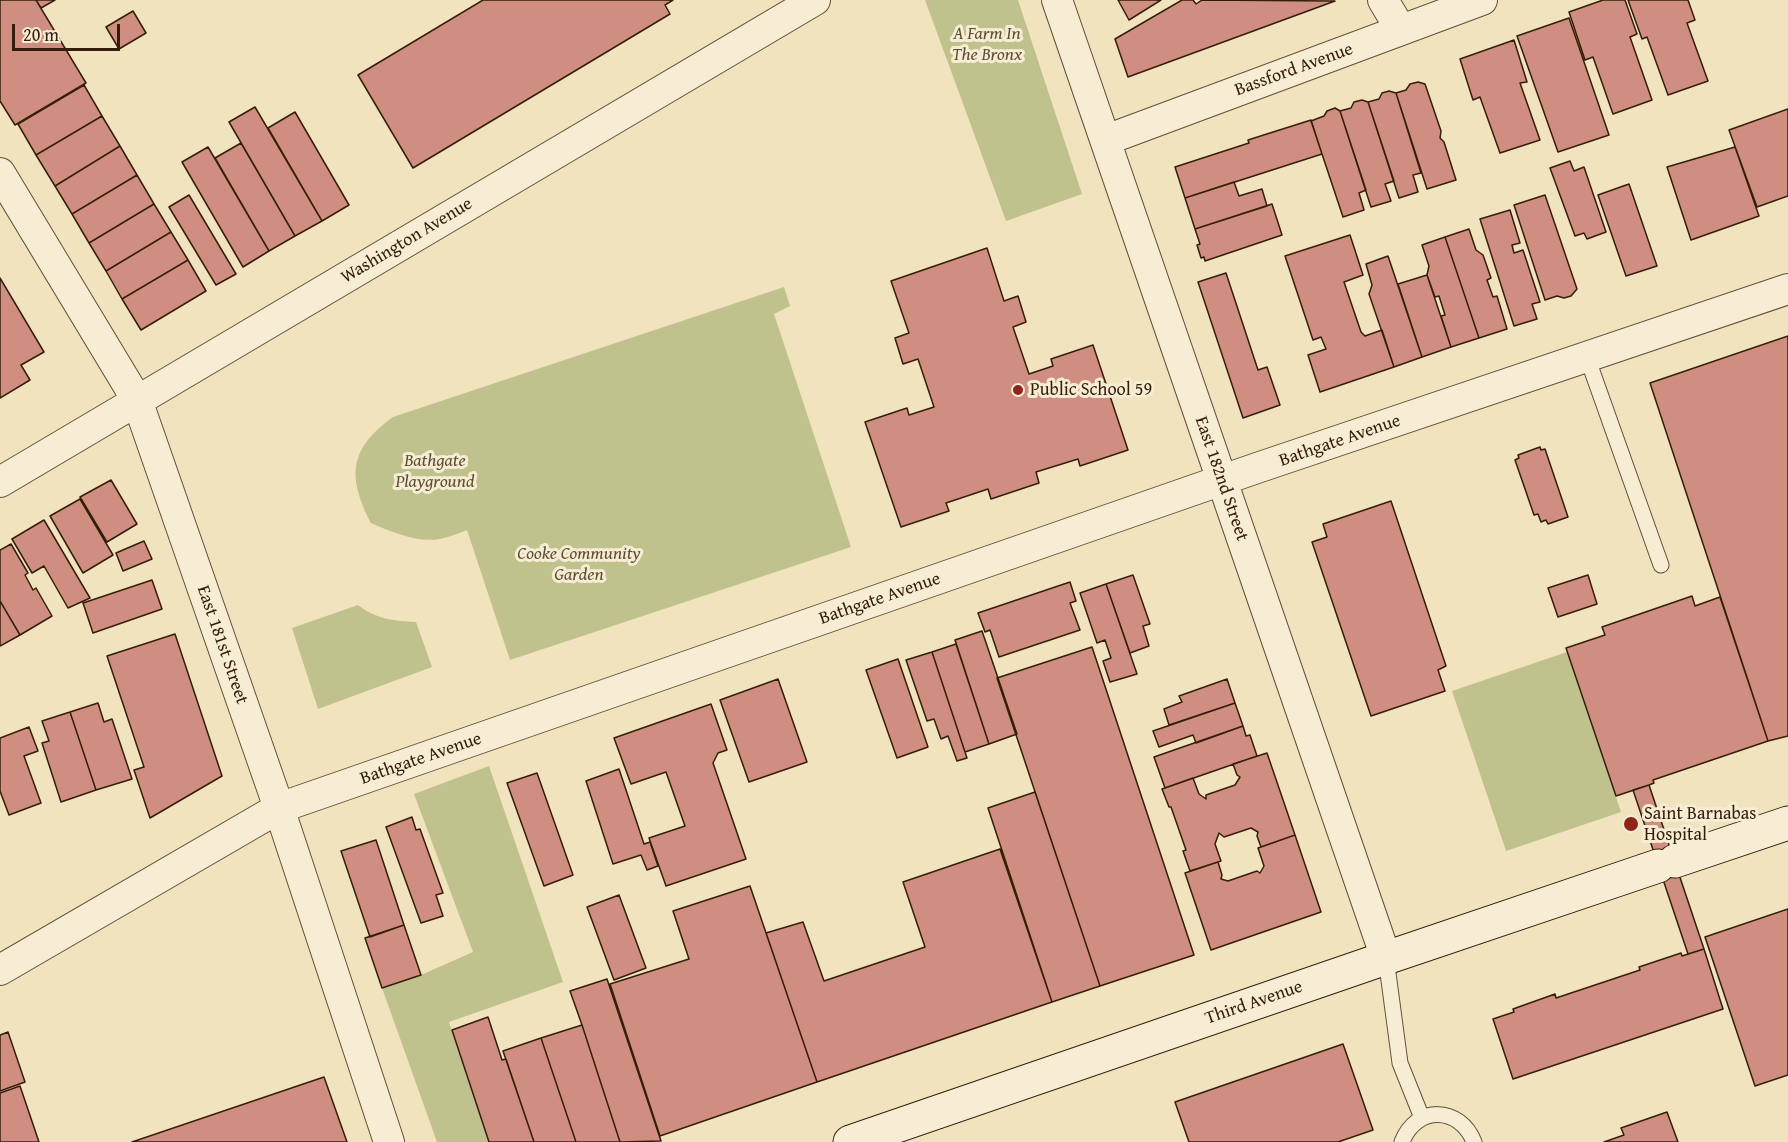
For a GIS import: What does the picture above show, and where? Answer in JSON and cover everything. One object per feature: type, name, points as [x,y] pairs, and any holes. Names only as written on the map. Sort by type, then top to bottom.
[{"type":"main road","name":"Third Avenue","points":[[850,1142],[1788,823]]},
{"type":"street","name":"Washington Avenue","points":[[0,482],[815,0]]},
{"type":"street","name":"East 182nd Street","points":[[1057,0],[1386,958]]},
{"type":"street","points":[[1383,0],[1401,30]]},
{"type":"street","name":"Bassford Avenue","points":[[1106,140],[1482,0]]},
{"type":"street","name":"East 181st Street","points":[[0,173],[137,400],[279,808],[389,1142]]},
{"type":"street","name":"Bathgate Avenue","points":[[0,970],[279,808],[1221,481],[1788,289]]},
{"type":"lane","points":[[1587,357],[1661,565]]},
{"type":"lane","points":[[1386,958],[1400,1063],[1422,1118]]},
{"type":"lane","points":[[1402,1142],[1413,1124],[1434,1114],[1447,1115],[1459,1120],[1468,1129],[1474,1142]]},
{"type":"green space","name":"A Farm In The Bronx","points":[[925,0],[1018,0],[1082,194],[1006,221]]},
{"type":"green space","points":[[784,287],[790,306],[774,314],[851,547],[510,660],[467,530],[431,540],[405,536],[371,523],[358,491],[356,464],[368,440],[393,417]]},
{"type":"green space","points":[[358,605],[386,618],[416,622],[432,667],[318,709],[292,628]]},
{"type":"green space","points":[[1567,652],[1621,812],[1506,851],[1452,691]]},
{"type":"green space","points":[[489,766],[563,982],[449,1022],[489,1142],[437,1142],[382,988],[421,975],[473,952],[414,794]]},
{"type":"building","points":[[0,0],[36,0],[86,83],[15,125],[0,101]]},
{"type":"building","points":[[36,0],[55,0],[41,8]]},
{"type":"building","points":[[483,0],[673,0],[665,5],[670,14],[413,168],[358,75]]},
{"type":"building","points":[[1118,0],[1161,0],[1129,20]]},
{"type":"building","points":[[1182,0],[1193,0],[1196,4],[1202,0],[1335,1],[1128,77],[1115,39]]},
{"type":"building","points":[[1603,0],[1625,0],[1637,34],[1630,37],[1652,100],[1613,114],[1593,57],[1585,60],[1569,12]]},
{"type":"building","points":[[1628,0],[1688,0],[1695,20],[1687,23],[1708,81],[1668,95],[1647,37],[1642,39]]},
{"type":"building","points":[[133,11],[146,33],[119,49],[106,27]]},
{"type":"building","points":[[1569,18],[1609,135],[1558,152],[1517,36]]},
{"type":"building","points":[[1514,40],[1527,82],[1520,83],[1540,140],[1500,153],[1480,97],[1473,100],[1460,59]]},
{"type":"building","points":[[1418,82],[1425,84],[1441,131],[1440,138],[1444,142],[1456,180],[1427,189],[1396,93]]},
{"type":"building","points":[[84,85],[102,116],[36,155],[18,124]]},
{"type":"building","points":[[1389,91],[1396,93],[1421,173],[1413,175],[1418,192],[1399,198],[1368,102],[1379,99],[1382,93]]},
{"type":"building","points":[[1362,100],[1368,102],[1394,181],[1385,184],[1391,201],[1371,207],[1340,111],[1351,108],[1354,102]]},
{"type":"building","points":[[255,107],[322,221],[295,236],[229,122]]},
{"type":"building","points":[[1335,108],[1340,111],[1366,190],[1359,193],[1364,210],[1343,217],[1311,121]]},
{"type":"building","points":[[1788,109],[1788,196],[1757,207],[1729,130]]},
{"type":"building","points":[[295,112],[349,205],[322,221],[268,128]]},
{"type":"building","points":[[102,116],[120,146],[55,186],[36,155]]},
{"type":"building","points":[[1311,120],[1322,154],[1185,198],[1175,167]]},
{"type":"building","points":[[241,143],[295,236],[269,251],[215,158]]},
{"type":"building","points":[[120,146],[137,175],[72,214],[55,186]]},
{"type":"building","points":[[208,147],[269,251],[243,267],[182,162]]},
{"type":"building","points":[[1735,147],[1759,216],[1691,240],[1667,167]]},
{"type":"building","points":[[1570,161],[1574,171],[1584,167],[1606,232],[1587,239],[1584,233],[1575,236],[1550,168]]},
{"type":"building","points":[[137,175],[154,204],[89,243],[72,214]]},
{"type":"building","points":[[1234,182],[1239,196],[1262,189],[1267,206],[1195,229],[1185,198]]},
{"type":"building","points":[[1629,184],[1657,266],[1626,276],[1598,195]]},
{"type":"building","points":[[189,195],[236,274],[216,285],[169,207]]},
{"type":"building","points":[[1545,195],[1577,289],[1571,296],[1564,298],[1557,296],[1545,300],[1514,205]]},
{"type":"building","points":[[154,204],[171,232],[106,271],[89,243]]},
{"type":"building","points":[[1272,204],[1282,235],[1205,261],[1204,257],[1201,258],[1197,245],[1200,244],[1195,229]]},
{"type":"building","points":[[1510,210],[1520,243],[1512,245],[1514,253],[1523,250],[1540,302],[1532,304],[1537,319],[1514,326],[1480,219]]},
{"type":"building","points":[[1469,229],[1476,250],[1483,255],[1491,278],[1487,280],[1493,297],[1497,296],[1507,329],[1479,338],[1445,237]]},
{"type":"building","points":[[171,232],[188,260],[122,299],[106,271]]},
{"type":"building","points":[[1350,235],[1363,275],[1344,282],[1361,332],[1365,336],[1382,330],[1394,367],[1320,392],[1308,355],[1326,349],[1321,337],[1313,340],[1285,256]]},
{"type":"building","points":[[1445,237],[1479,338],[1451,347],[1441,316],[1445,315],[1439,296],[1435,297],[1427,275],[1429,266],[1422,245]]},
{"type":"building","name":"Public School 59","points":[[987,248],[1004,301],[1018,296],[1026,322],[1013,327],[1029,374],[1053,366],[1051,359],[1093,345],[1128,450],[1080,466],[1078,459],[1036,472],[1039,483],[991,499],[988,489],[946,503],[949,511],[901,527],[865,422],[907,408],[909,415],[934,407],[918,359],[903,364],[895,338],[909,333],[891,281]]},
{"type":"building","points":[[1388,256],[1422,357],[1394,367],[1369,294],[1372,285],[1366,264]]},
{"type":"building","points":[[188,260],[206,291],[141,330],[122,299]]},
{"type":"building","points":[[1226,273],[1258,370],[1267,367],[1280,405],[1243,418],[1198,282]]},
{"type":"building","points":[[1427,275],[1451,347],[1422,357],[1398,284]]},
{"type":"building","points":[[0,278],[44,352],[21,365],[30,380],[0,398]]},
{"type":"building","points":[[1788,336],[1788,736],[1768,741],[1650,383]]},
{"type":"building","points":[[1540,447],[1541,450],[1545,449],[1568,517],[1548,524],[1546,520],[1541,522],[1538,514],[1534,515],[1515,460],[1519,458],[1518,455]]},
{"type":"building","points":[[111,480],[137,524],[107,542],[80,497]]},
{"type":"building","points":[[80,499],[113,555],[83,573],[50,516]]},
{"type":"building","points":[[1391,501],[1446,666],[1438,670],[1445,691],[1371,716],[1312,542],[1327,537],[1323,524]]},
{"type":"building","points":[[44,520],[90,598],[68,608],[44,566],[32,573],[12,539]]},
{"type":"building","points":[[144,541],[152,559],[123,571],[116,553]]},
{"type":"building","points":[[11,544],[28,573],[25,575],[33,590],[36,588],[52,616],[20,635],[0,601],[0,550]]},
{"type":"building","points":[[1133,575],[1150,624],[1143,626],[1149,646],[1130,653],[1106,584]]},
{"type":"building","points":[[1588,575],[1597,604],[1558,617],[1548,588]]},
{"type":"building","points":[[152,580],[162,609],[93,633],[83,603]]},
{"type":"building","points":[[1070,582],[1076,601],[1070,603],[1080,630],[999,657],[990,630],[985,632],[978,613]]},
{"type":"building","points":[[1106,584],[1137,674],[1110,682],[1103,661],[1111,658],[1105,640],[1097,643],[1080,593]]},
{"type":"building","points":[[1692,596],[1695,606],[1720,597],[1768,741],[1653,780],[1654,783],[1616,796],[1566,648],[1605,635],[1602,627]]},
{"type":"building","points":[[0,601],[20,635],[0,646]]},
{"type":"building","points":[[982,631],[1017,734],[989,744],[955,640]]},
{"type":"building","points":[[175,634],[222,776],[150,818],[134,770],[144,767],[107,656]]},
{"type":"building","points":[[956,644],[989,744],[965,752],[932,652]]},
{"type":"building","points":[[1092,647],[1194,955],[1100,986],[997,678]]},
{"type":"building","points":[[932,652],[967,758],[957,761],[948,736],[941,739],[934,719],[927,721],[906,660]]},
{"type":"building","points":[[898,659],[928,747],[897,758],[866,670]]},
{"type":"building","points":[[778,679],[807,762],[749,782],[720,700]]},
{"type":"building","points":[[1227,679],[1235,703],[1169,725],[1164,709],[1182,702],[1179,696]]},
{"type":"building","points":[[98,703],[104,722],[112,719],[132,779],[96,790],[70,712]]},
{"type":"building","points":[[1235,703],[1243,726],[1196,743],[1193,735],[1159,747],[1153,731]]},
{"type":"building","points":[[711,704],[727,750],[718,753],[713,763],[746,859],[666,886],[649,838],[685,826],[666,772],[631,784],[614,738]]},
{"type":"building","points":[[70,712],[96,790],[61,802],[42,743],[49,741],[42,721]]},
{"type":"building","points":[[1243,726],[1246,736],[1250,735],[1257,756],[1165,788],[1154,757]]},
{"type":"building","points":[[29,727],[38,751],[24,756],[41,803],[9,815],[0,791],[0,738]]},
{"type":"building","points":[[1267,753],[1295,835],[1261,847],[1258,832],[1251,828],[1224,837],[1219,833],[1215,844],[1221,861],[1190,871],[1183,851],[1186,850],[1162,789],[1193,778],[1199,794],[1206,799],[1206,795],[1235,785],[1240,777],[1233,764]]},
{"type":"building","points":[[619,769],[644,844],[650,842],[658,866],[647,870],[641,855],[613,864],[586,781]]},
{"type":"building","points":[[537,773],[573,875],[544,886],[507,783]]},
{"type":"building","points":[[1649,785],[1704,949],[1688,954],[1633,790]]},
{"type":"building","points":[[1035,792],[1100,986],[1052,1002],[988,808]]},
{"type":"building","points":[[412,817],[416,830],[420,829],[443,893],[436,895],[443,916],[421,923],[386,827]]},
{"type":"building","points":[[1295,835],[1321,912],[1211,950],[1185,873],[1218,862],[1221,879],[1228,881],[1257,871],[1260,873],[1264,866],[1258,848]]},
{"type":"building","points":[[376,840],[404,925],[370,937],[341,851]]},
{"type":"building","points":[[1000,849],[1052,1002],[817,1082],[766,933],[803,922],[824,981],[925,947],[903,882]]},
{"type":"building","points":[[750,886],[817,1082],[660,1136],[610,984],[689,959],[673,911]]},
{"type":"building","points":[[619,895],[646,968],[614,980],[587,907]]},
{"type":"building","points":[[1788,909],[1788,1075],[1755,1086],[1705,937]]},
{"type":"building","points":[[404,925],[421,975],[382,988],[365,938]]},
{"type":"building","points":[[1704,949],[1723,1009],[1513,1079],[1493,1019],[1555,994],[1556,998],[1640,970],[1639,967],[1681,953],[1682,956]]},
{"type":"building","points":[[607,979],[661,1141],[620,1142],[570,991]]},
{"type":"building","points":[[488,1017],[502,1060],[506,1059],[534,1142],[489,1142],[452,1030]]},
{"type":"building","points":[[582,1025],[620,1142],[576,1142],[541,1038]]},
{"type":"building","points":[[8,1032],[25,1082],[0,1091],[0,1035]]},
{"type":"building","points":[[541,1038],[576,1142],[534,1142],[503,1051]]},
{"type":"building","points":[[1343,1044],[1373,1130],[1338,1142],[1189,1142],[1175,1102]]},
{"type":"building","points":[[324,1077],[347,1142],[132,1142]]},
{"type":"building","points":[[20,1086],[39,1142],[0,1142],[0,1093]]},
{"type":"building","points":[[1667,1112],[1678,1142],[1604,1142],[1624,1135],[1621,1128]]},
{"type":"place","name":"Public School 59","points":[[1018,390]]},
{"type":"place","name":"Saint Barnabas Hospital","points":[[1631,824]]},
{"type":"park label","name":"Bathgate Playground","points":[[435,471]]},
{"type":"park label","name":"Cooke Community Garden","points":[[579,564]]}]
